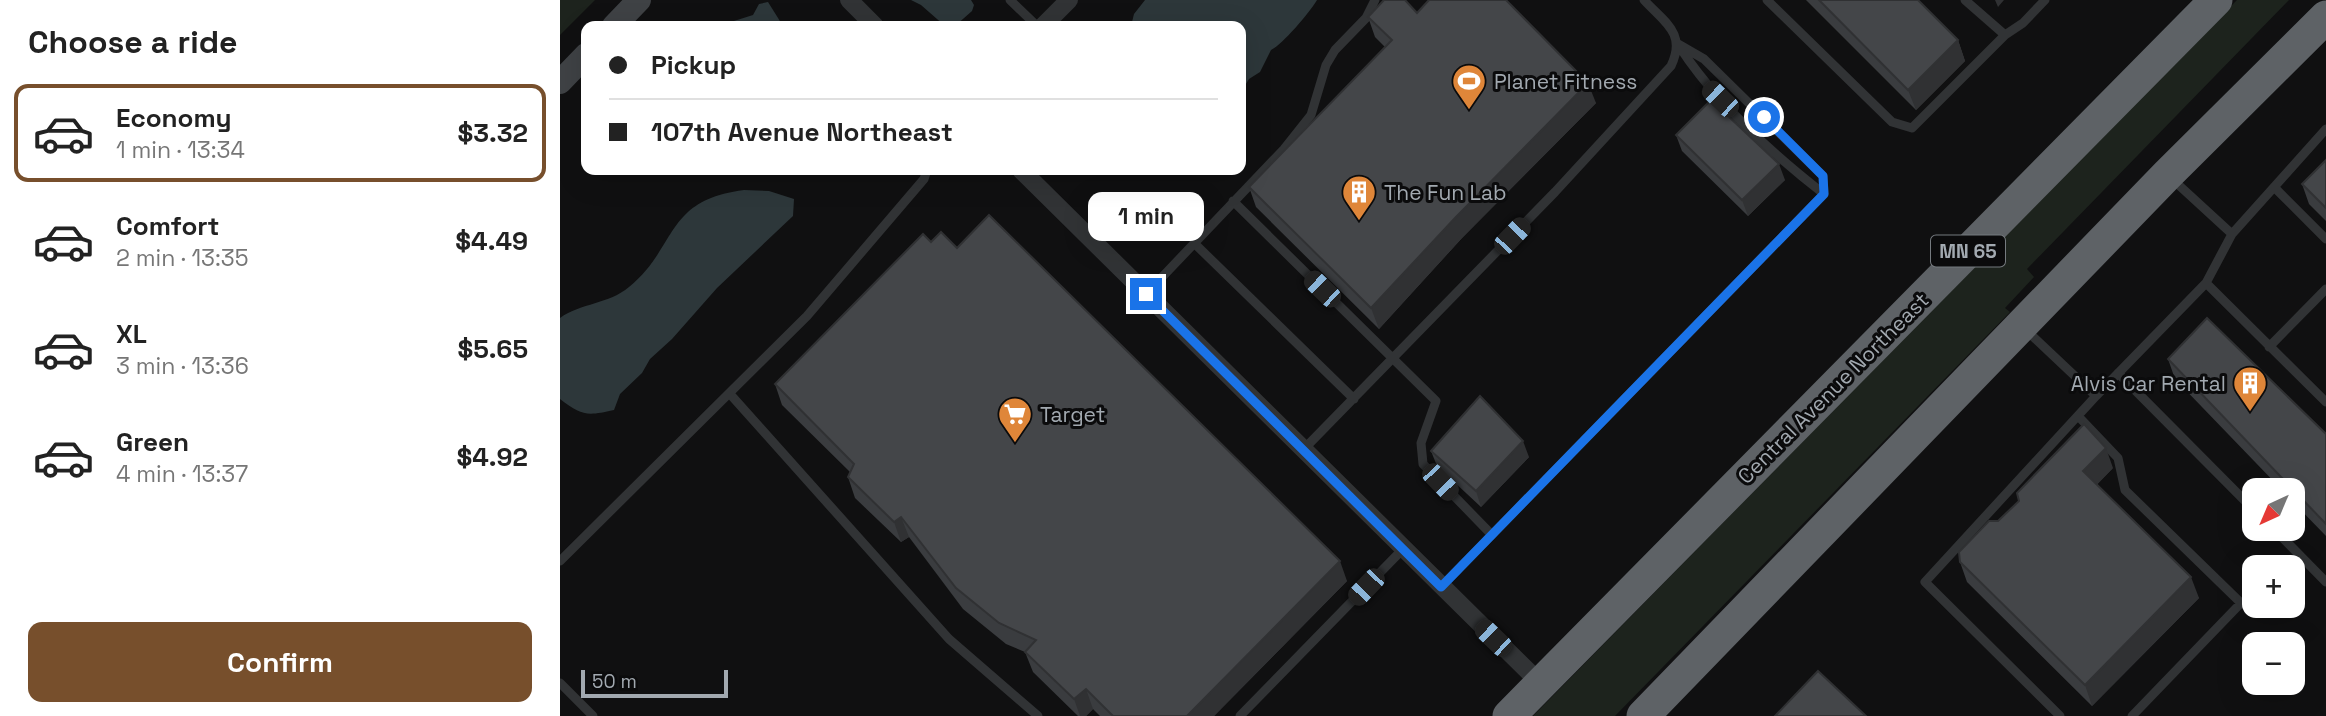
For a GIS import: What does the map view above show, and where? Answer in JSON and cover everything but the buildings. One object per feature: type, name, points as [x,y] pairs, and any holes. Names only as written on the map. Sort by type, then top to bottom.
[{"type":"highway","name":"Central Avenue Northeast","points":[[1510,716],[2216,0]]},
{"type":"highway","points":[[1643,716],[2167,175],[2326,17]]},
{"type":"street","points":[[619,21],[639,0]]},
{"type":"street","points":[[849,0],[870,21]]},
{"type":"street","points":[[1048,21],[1069,0]]},
{"type":"street","points":[[560,82],[581,60]]},
{"type":"street","points":[[1026,175],[1402,551],[1541,684]]},
{"type":"lane","points":[[1010,0],[1032,21]]},
{"type":"lane","points":[[1146,294],[1311,115],[1326,65],[1335,50],[1366,18],[1375,0]]},
{"type":"lane","points":[[1644,0],[1668,23],[1702,82],[1793,170],[1824,194]]},
{"type":"lane","points":[[1767,0],[1892,122],[1912,128],[2004,34],[2022,23],[2045,0]]},
{"type":"lane","points":[[1965,0],[2004,34]]},
{"type":"lane","points":[[1441,587],[1824,194],[1823,176],[1704,59],[1678,44]]},
{"type":"lane","points":[[1303,450],[1394,359],[1662,78],[1677,54],[1678,44]]},
{"type":"lane","points":[[2060,716],[1925,582],[2096,396],[2206,283],[2232,234],[2326,129]]},
{"type":"lane","points":[[560,561],[807,316],[925,175]]},
{"type":"lane","points":[[2167,175],[2232,234]]},
{"type":"lane","points":[[2274,187],[2326,239]]},
{"type":"lane","points":[[1233,201],[1436,401],[1421,443],[1423,464],[1492,535]]},
{"type":"lane","points":[[1194,243],[1354,399]]},
{"type":"lane","points":[[2206,283],[2326,402]]},
{"type":"lane","points":[[2269,347],[2326,289]]},
{"type":"lane","points":[[2021,326],[2096,396]]},
{"type":"lane","points":[[2118,373],[2242,498]]},
{"type":"lane","points":[[730,394],[949,639],[1038,716]]},
{"type":"lane","points":[[2078,416],[2118,458],[2125,490],[2241,603],[2132,716]]},
{"type":"lane","points":[[2286,541],[2326,582]]},
{"type":"lane","points":[[1240,716],[1402,551]]},
{"type":"lane","points":[[560,683],[593,716]]},
{"type":"shaded area","points":[[560,0],[595,0],[560,35]]},
{"type":"shaded area","points":[[911,0],[971,0],[974,5],[972,11],[961,21],[939,21]]},
{"type":"shaded area","points":[[1145,0],[1317,0],[1296,28],[1271,50],[1260,72],[1246,84],[1246,21],[1132,21],[1134,14]]},
{"type":"shaded area","points":[[2237,0],[2289,0],[2027,269],[2034,277],[2005,308],[2010,312],[1615,716],[1533,716]]},
{"type":"shaded area","points":[[768,2],[780,21],[734,21],[753,15],[759,4]]},
{"type":"shaded area","points":[[744,190],[769,191],[794,199],[793,216],[717,288],[672,339],[650,359],[642,373],[620,394],[614,410],[585,413],[560,399],[560,318],[621,293],[645,272],[685,215],[699,204],[718,195]]},
{"type":"place","name":"Planet Fitness","points":[[1469,111]]},
{"type":"place","name":"The Fun Lab","points":[[1359,222]]},
{"type":"place","name":"Alvis Car Rental","points":[[2250,413]]},
{"type":"place","name":"Target","points":[[1015,444]]},
{"type":"route","points":[[1146,294],[1441,587],[1824,194],[1823,176],[1764,117]]}]
